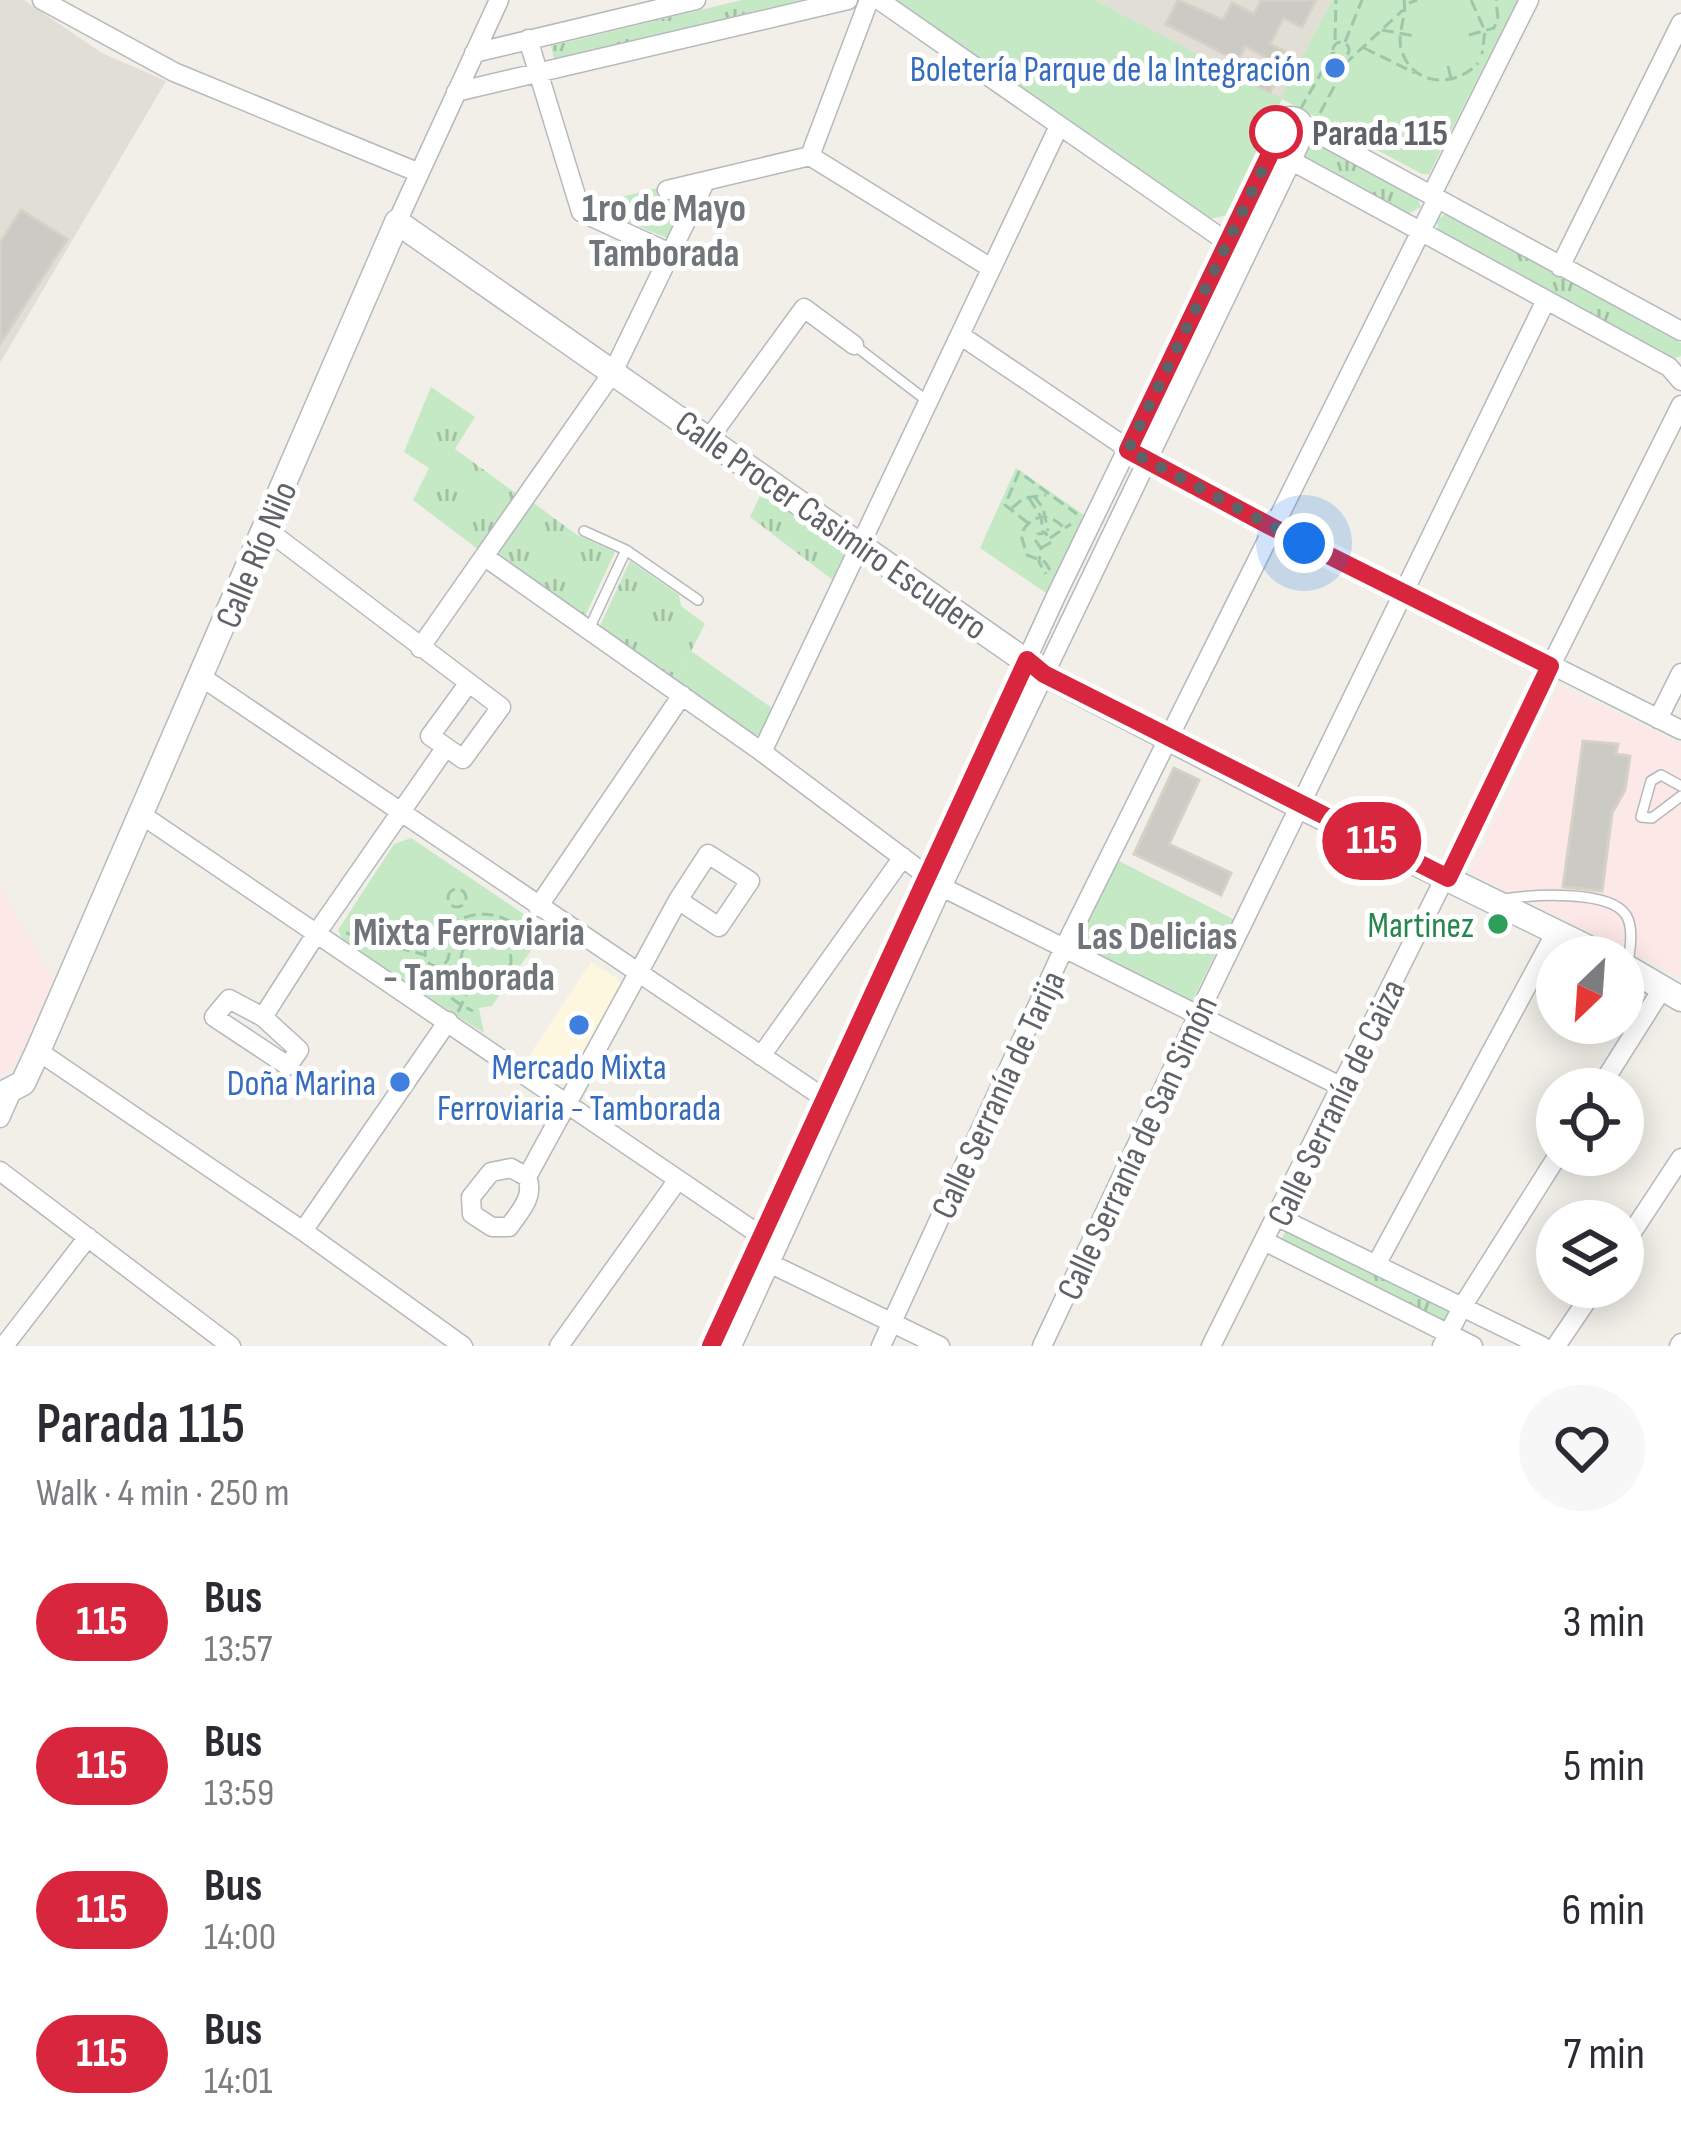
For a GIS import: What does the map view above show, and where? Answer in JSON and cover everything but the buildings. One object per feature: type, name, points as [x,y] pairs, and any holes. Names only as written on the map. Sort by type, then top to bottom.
[{"type":"main road","name":"Calle Procer Casimiro Escudero","points":[[397,222],[1035,667],[1299,806],[1564,936]]},
{"type":"main road","name":"Calle Río Nilo","points":[[6,1093],[23,1083],[38,1051],[397,222]]},
{"type":"main road","name":"Calle Procer Casimiro Escudero","points":[[1644,976],[1673,992]]},
{"type":"street","points":[[42,0],[174,72],[417,172]]},
{"type":"street","name":"Calle Río Nilo","points":[[397,222],[499,0]]},
{"type":"street","points":[[474,53],[695,0]]},
{"type":"street","points":[[456,92],[848,0]]},
{"type":"street","points":[[810,156],[869,0]]},
{"type":"street","points":[[879,0],[1227,242]]},
{"type":"street","name":"Calle Serranía de Tarija","points":[[881,1346],[1064,948],[1529,0]]},
{"type":"street","points":[[1560,267],[1681,23]]},
{"type":"street","points":[[528,39],[581,212],[672,254]]},
{"type":"street","points":[[762,752],[1059,126]]},
{"type":"street","points":[[1303,128],[1681,331]]},
{"type":"street","points":[[1274,141],[1285,143],[1303,128]]},
{"type":"street","points":[[1035,667],[1146,461],[1303,128]]},
{"type":"street","points":[[711,1346],[766,1251],[1035,667],[1128,450],[1274,141]]},
{"type":"street","points":[[1274,141],[1290,160],[1669,367],[1681,381]]},
{"type":"street","points":[[667,190],[810,156],[991,268]]},
{"type":"street","points":[[421,648],[614,372],[705,182]]},
{"type":"street","name":"Calle Serranía de San Simón","points":[[1042,1346],[1546,301]]},
{"type":"street","points":[[710,437],[804,308],[854,345]]},
{"type":"street","points":[[960,334],[1146,461],[1681,730]]},
{"type":"street","name":"Calle Serranía de Caiza","points":[[1211,1346],[1681,405]]},
{"type":"street","points":[[266,529],[501,707],[463,759],[430,736],[468,684]]},
{"type":"street","points":[[485,556],[762,752],[935,882],[1340,1086]]},
{"type":"street","points":[[1658,719],[1681,673]]},
{"type":"street","points":[[202,678],[824,1098]]},
{"type":"street","points":[[538,907],[682,695]]},
{"type":"street","points":[[263,1017],[446,747]]},
{"type":"street","points":[[142,815],[321,927],[677,1181],[766,1251],[940,1346]]},
{"type":"street","points":[[761,1056],[903,857]]},
{"type":"street","points":[[732,1346],[824,1098],[935,882]]},
{"type":"street","points":[[527,1177],[678,900]]},
{"type":"street","points":[[1376,1265],[1556,932]]},
{"type":"street","points":[[1615,1068],[1673,992]]},
{"type":"street","points":[[303,1231],[448,1021]]},
{"type":"street","points":[[38,1051],[463,1346]]},
{"type":"street","points":[[0,1118],[6,1093]]},
{"type":"street","points":[[1644,1214],[1681,1158]]},
{"type":"street","points":[[0,1171],[231,1346]]},
{"type":"street","points":[[1445,1340],[1545,1176]]},
{"type":"street","points":[[560,1346],[677,1181]]},
{"type":"street","points":[[1278,1217],[1542,1346]]},
{"type":"street","points":[[6,1342],[88,1238]]},
{"type":"street","points":[[1266,1243],[1445,1340],[1473,1346]]},
{"type":"street","points":[[1556,1346],[1581,1308]]},
{"type":"lane","points":[[854,345],[929,402]]},
{"type":"lane","points":[[584,531],[626,550],[698,600]]},
{"type":"lane","points":[[589,629],[626,550]]},
{"type":"lane","points":[[1681,785],[1661,775],[1651,781],[1641,817],[1652,818],[1681,796]]},
{"type":"lane","points":[[1493,901],[1556,895],[1614,905],[1626,916],[1629,936]]},
{"type":"path","points":[[1303,128],[1336,43],[1336,0]]},
{"type":"path","points":[[1350,56],[1345,42],[1362,0]]},
{"type":"path","points":[[1362,47],[1421,76],[1451,80],[1475,67],[1485,47],[1484,31],[1471,0]]},
{"type":"path","points":[[1469,34],[1497,24],[1496,0]]},
{"type":"path","points":[[1303,128],[1350,56],[1408,3]]},
{"type":"path","points":[[1408,3],[1401,34],[1404,56],[1421,76]]},
{"type":"path","points":[[1382,30],[1415,36]]},
{"type":"path","points":[[1336,43],[1345,42]]},
{"type":"path","points":[[1333,52],[1341,58],[1350,56]]},
{"type":"path","points":[[1448,66],[1451,80]]},
{"type":"path","points":[[1028,524],[1005,505],[1019,472],[1084,518],[1035,540],[1044,547]]},
{"type":"path","points":[[1011,510],[1030,496],[1051,495]]},
{"type":"path","points":[[1030,496],[1047,535],[1045,562],[1039,562]]},
{"type":"path","points":[[1043,517],[1064,528]]},
{"type":"path","points":[[1043,517],[1028,524],[1022,535],[1023,549],[1054,581]]},
{"type":"path","points":[[464,905],[468,915]]},
{"type":"path","points":[[506,944],[520,928],[532,923],[538,907]]},
{"type":"path","points":[[441,943],[449,926],[468,915],[491,914],[520,928],[530,940]]},
{"type":"path","points":[[321,927],[425,955],[438,966],[449,953],[441,943]]},
{"type":"path","points":[[489,934],[506,944],[511,963],[501,980],[482,985],[473,982],[461,967],[460,956],[470,940],[489,934]]},
{"type":"path","points":[[425,955],[432,944],[441,943]]},
{"type":"path","points":[[438,966],[438,979],[448,996],[473,1011]]},
{"type":"path","points":[[448,1021],[464,1007],[473,982]]},
{"type":"shaded area","points":[[0,0],[24,0],[102,53],[166,81],[0,363]]},
{"type":"shaded area","points":[[1095,0],[1332,0],[1281,99]]},
{"type":"shaded area","points":[[1559,686],[1681,744],[1680,977],[1644,959],[1644,936],[1597,936],[1470,873]]},
{"type":"shaded area","points":[[0,887],[57,985],[11,1071],[0,1075]]},
{"type":"shaded area","name":"Mercado Mixta Ferroviaria - Tamborada","points":[[591,962],[618,979],[625,995],[578,1078],[567,1079],[530,1054]]},
{"type":"green space","points":[[742,0],[802,0],[554,59],[551,46]]},
{"type":"green space","points":[[894,0],[1095,0],[1281,98],[1332,0],[1518,0],[1429,174],[1282,99],[1235,206],[1228,215],[1209,219]]},
{"type":"green space","points":[[1307,141],[1417,197],[1421,207],[1408,214],[1303,157]]},
{"type":"green space","points":[[694,187],[669,239],[589,205],[657,188],[660,193]]},
{"type":"green space","points":[[1447,213],[1681,343],[1681,356],[1671,359],[1438,230],[1437,220]]},
{"type":"green space","points":[[431,387],[475,417],[455,449],[517,494],[479,550],[413,500],[429,468],[404,452]]},
{"type":"green space","points":[[1016,468],[1087,517],[1049,595],[980,548]]},
{"type":"green space","points":[[764,487],[849,549],[834,581],[750,517]]},
{"type":"green space","points":[[531,501],[577,535],[615,552],[585,616],[493,556]]},
{"type":"green space","points":[[630,561],[679,595],[681,606],[705,624],[674,684],[599,628]]},
{"type":"green space","points":[[691,651],[776,711],[762,734],[752,736],[674,684]]},
{"type":"green space","points":[[411,838],[546,929],[492,1006],[479,1008],[484,1033],[345,945],[338,930],[394,844]]},
{"type":"green space","points":[[1117,860],[1233,919],[1191,1003],[1075,946]]},
{"type":"green space","points":[[1287,1228],[1450,1311],[1443,1323],[1281,1240]]},
{"type":"bus line","name":"115","points":[[711,1346],[1027,660],[1044,674],[1166,738],[1448,878],[1550,666],[1128,450],[1272,150],[1276,132]]},
{"type":"place","name":"Boletería Parque de la Integración","points":[[1335,68]]},
{"type":"place","name":"Parada 115","points":[[1276,132]]},
{"type":"place","name":"Martinez","points":[[1498,924]]},
{"type":"place","name":"Mercado Mixta Ferroviaria - Tamborada","points":[[579,1025]]},
{"type":"place","name":"Doña Marina","points":[[400,1082]]},
{"type":"district","name":"1ro de Mayo Tamborada","points":[[664,230]]},
{"type":"district","name":"Las Delicias","points":[[1157,935]]},
{"type":"district","name":"Mixta Ferroviaria - Tamborada","points":[[469,954]]},
{"type":"route","points":[[1276,132],[1272,150],[1128,450],[1304,543]]}]
